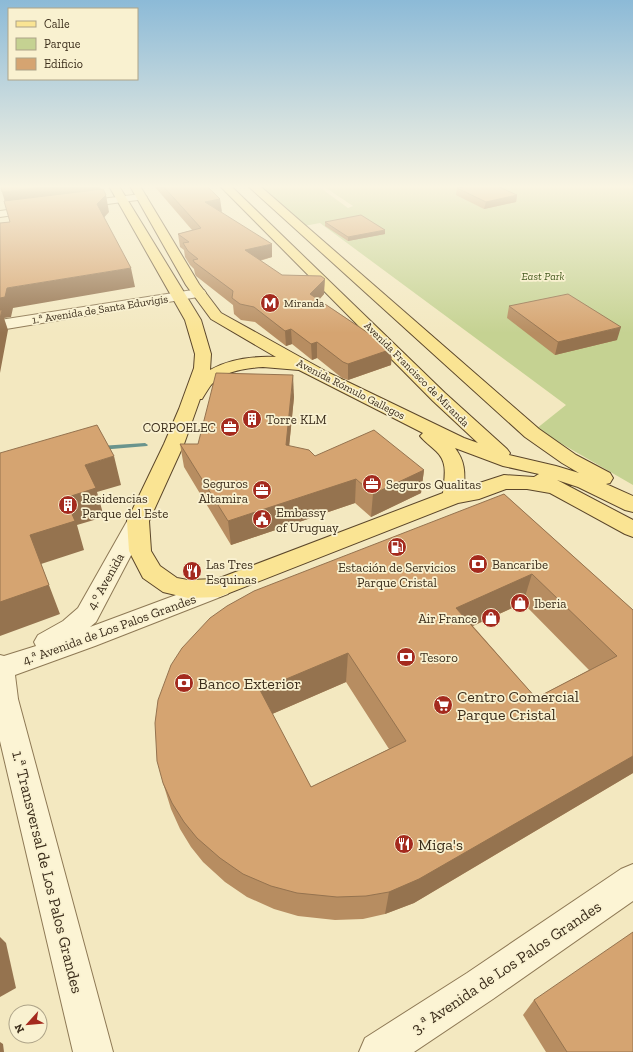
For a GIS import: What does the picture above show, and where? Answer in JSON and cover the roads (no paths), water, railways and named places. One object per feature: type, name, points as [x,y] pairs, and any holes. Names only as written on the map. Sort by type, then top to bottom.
[{"type":"main road","points":[[138,522],[174,444],[202,368],[202,354],[193,320],[141,235]]},
{"type":"main road","name":"Avenida Rómulo Gallegos","points":[[164,235],[199,293],[216,316],[321,376],[457,442],[510,462],[548,470],[585,482],[633,505]]},
{"type":"main road","name":"Avenida Francisco de Miranda","points":[[275,235],[439,396],[510,462],[633,529]]},
{"type":"main road","points":[[308,235],[532,433],[569,458],[633,496]]},
{"type":"main road","points":[[188,409],[202,385],[209,378],[234,366],[255,363],[282,363],[292,365],[321,376]]},
{"type":"main road","points":[[382,406],[410,412],[423,411],[437,404],[439,396]]},
{"type":"main road","points":[[382,406],[430,436],[450,455],[455,468],[453,485],[454,497]]},
{"type":"main road","name":"4.ª Avenida de Los Palos Grandes","points":[[138,522],[140,551],[151,572],[171,586],[188,589],[219,588],[454,497],[472,494],[504,482],[527,482],[554,487]]},
{"type":"street","name":"1.ª Avenida de Santa Eduvigis","points":[[0,326],[199,293]]},
{"type":"street","name":"4.° Avenida","points":[[0,668],[72,628],[87,614],[138,522]]},
{"type":"street","name":"4.ª Avenida de Los Palos Grandes","points":[[0,668],[86,639],[219,588]]},
{"type":"street","name":"1.ª Transversal de Los Palos Grandes","points":[[0,668],[4,699],[93,1052]]},
{"type":"street","name":"3.ª Avenida de Los Palos Grandes","points":[[379,1052],[480,986],[633,881]]},
{"type":"waterway","points":[[100,448],[145,445]]},
{"type":"place","name":"Miranda","points":[[270,303]]},
{"type":"place","name":"Torre KLM","points":[[252,419]]},
{"type":"place","name":"CORPOELEC","points":[[230,427]]},
{"type":"place","name":"Seguros Qualitas","points":[[372,484]]},
{"type":"place","name":"Seguros Altamira","points":[[262,490]]},
{"type":"place","name":"Residencias Parque del Este","points":[[68,505]]},
{"type":"place","name":"Embassy of Uruguay","points":[[262,519]]},
{"type":"place","name":"Estación de Servicios Parque Cristal","points":[[397,547]]},
{"type":"place","name":"Bancaribe","points":[[478,564]]},
{"type":"place","name":"Las Tres Esquinas","points":[[192,571]]},
{"type":"place","name":"Iberia","points":[[520,603]]},
{"type":"place","name":"Air France","points":[[491,618]]},
{"type":"place","name":"Tesoro","points":[[406,657]]},
{"type":"place","name":"Banco Exterior","points":[[184,683]]},
{"type":"place","name":"Centro Comercial Parque Cristal","points":[[443,705]]},
{"type":"place","name":"Miga's","points":[[404,844]]},
{"type":"park label","name":"East Park","points":[[543,276]]}]
